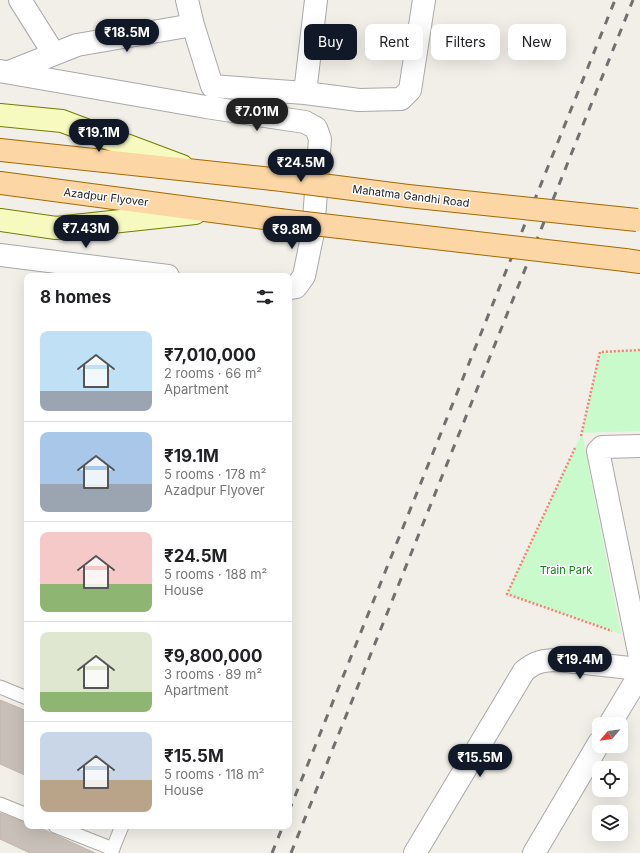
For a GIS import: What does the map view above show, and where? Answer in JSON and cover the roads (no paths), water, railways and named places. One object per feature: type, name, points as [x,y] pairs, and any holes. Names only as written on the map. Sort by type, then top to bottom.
[{"type":"main road","name":"Mahatma Gandhi Road","points":[[0,114],[62,121],[202,173],[282,180],[408,196],[640,220]]},
{"type":"main road","points":[[0,150],[202,173]]},
{"type":"main road","name":"Azadpur Flyover","points":[[0,183],[212,211]]},
{"type":"main road","points":[[0,220],[56,228],[212,211],[640,262]]},
{"type":"street","points":[[20,0],[54,54]]},
{"type":"street","points":[[187,0],[193,25],[212,86],[359,100],[400,99],[410,90],[424,0]]},
{"type":"street","points":[[305,94],[316,0]]},
{"type":"street","points":[[4,71],[84,44],[193,25]]},
{"type":"street","points":[[4,71],[206,107],[305,122],[316,128],[320,139],[313,232],[304,276],[296,287],[292,288]]},
{"type":"street","points":[[0,255],[144,273]]},
{"type":"street","points":[[640,446],[602,446],[598,451],[640,657]]},
{"type":"street","points":[[415,853],[524,671],[530,666],[541,661],[557,660],[640,669]]},
{"type":"street","points":[[614,717],[640,674]]},
{"type":"street","points":[[534,853],[593,753]]},
{"type":"lane","points":[[0,687],[24,697]]},
{"type":"lane","points":[[0,804],[24,814]]},
{"type":"lane","points":[[63,829],[112,851],[121,829]]},
{"type":"railway","points":[[292,804],[615,0]]},
{"type":"railway","points":[[291,853],[633,0]]},
{"type":"railway","points":[[272,853],[282,829]]},
{"type":"park label","name":"Train Park","points":[[566,570]]}]
